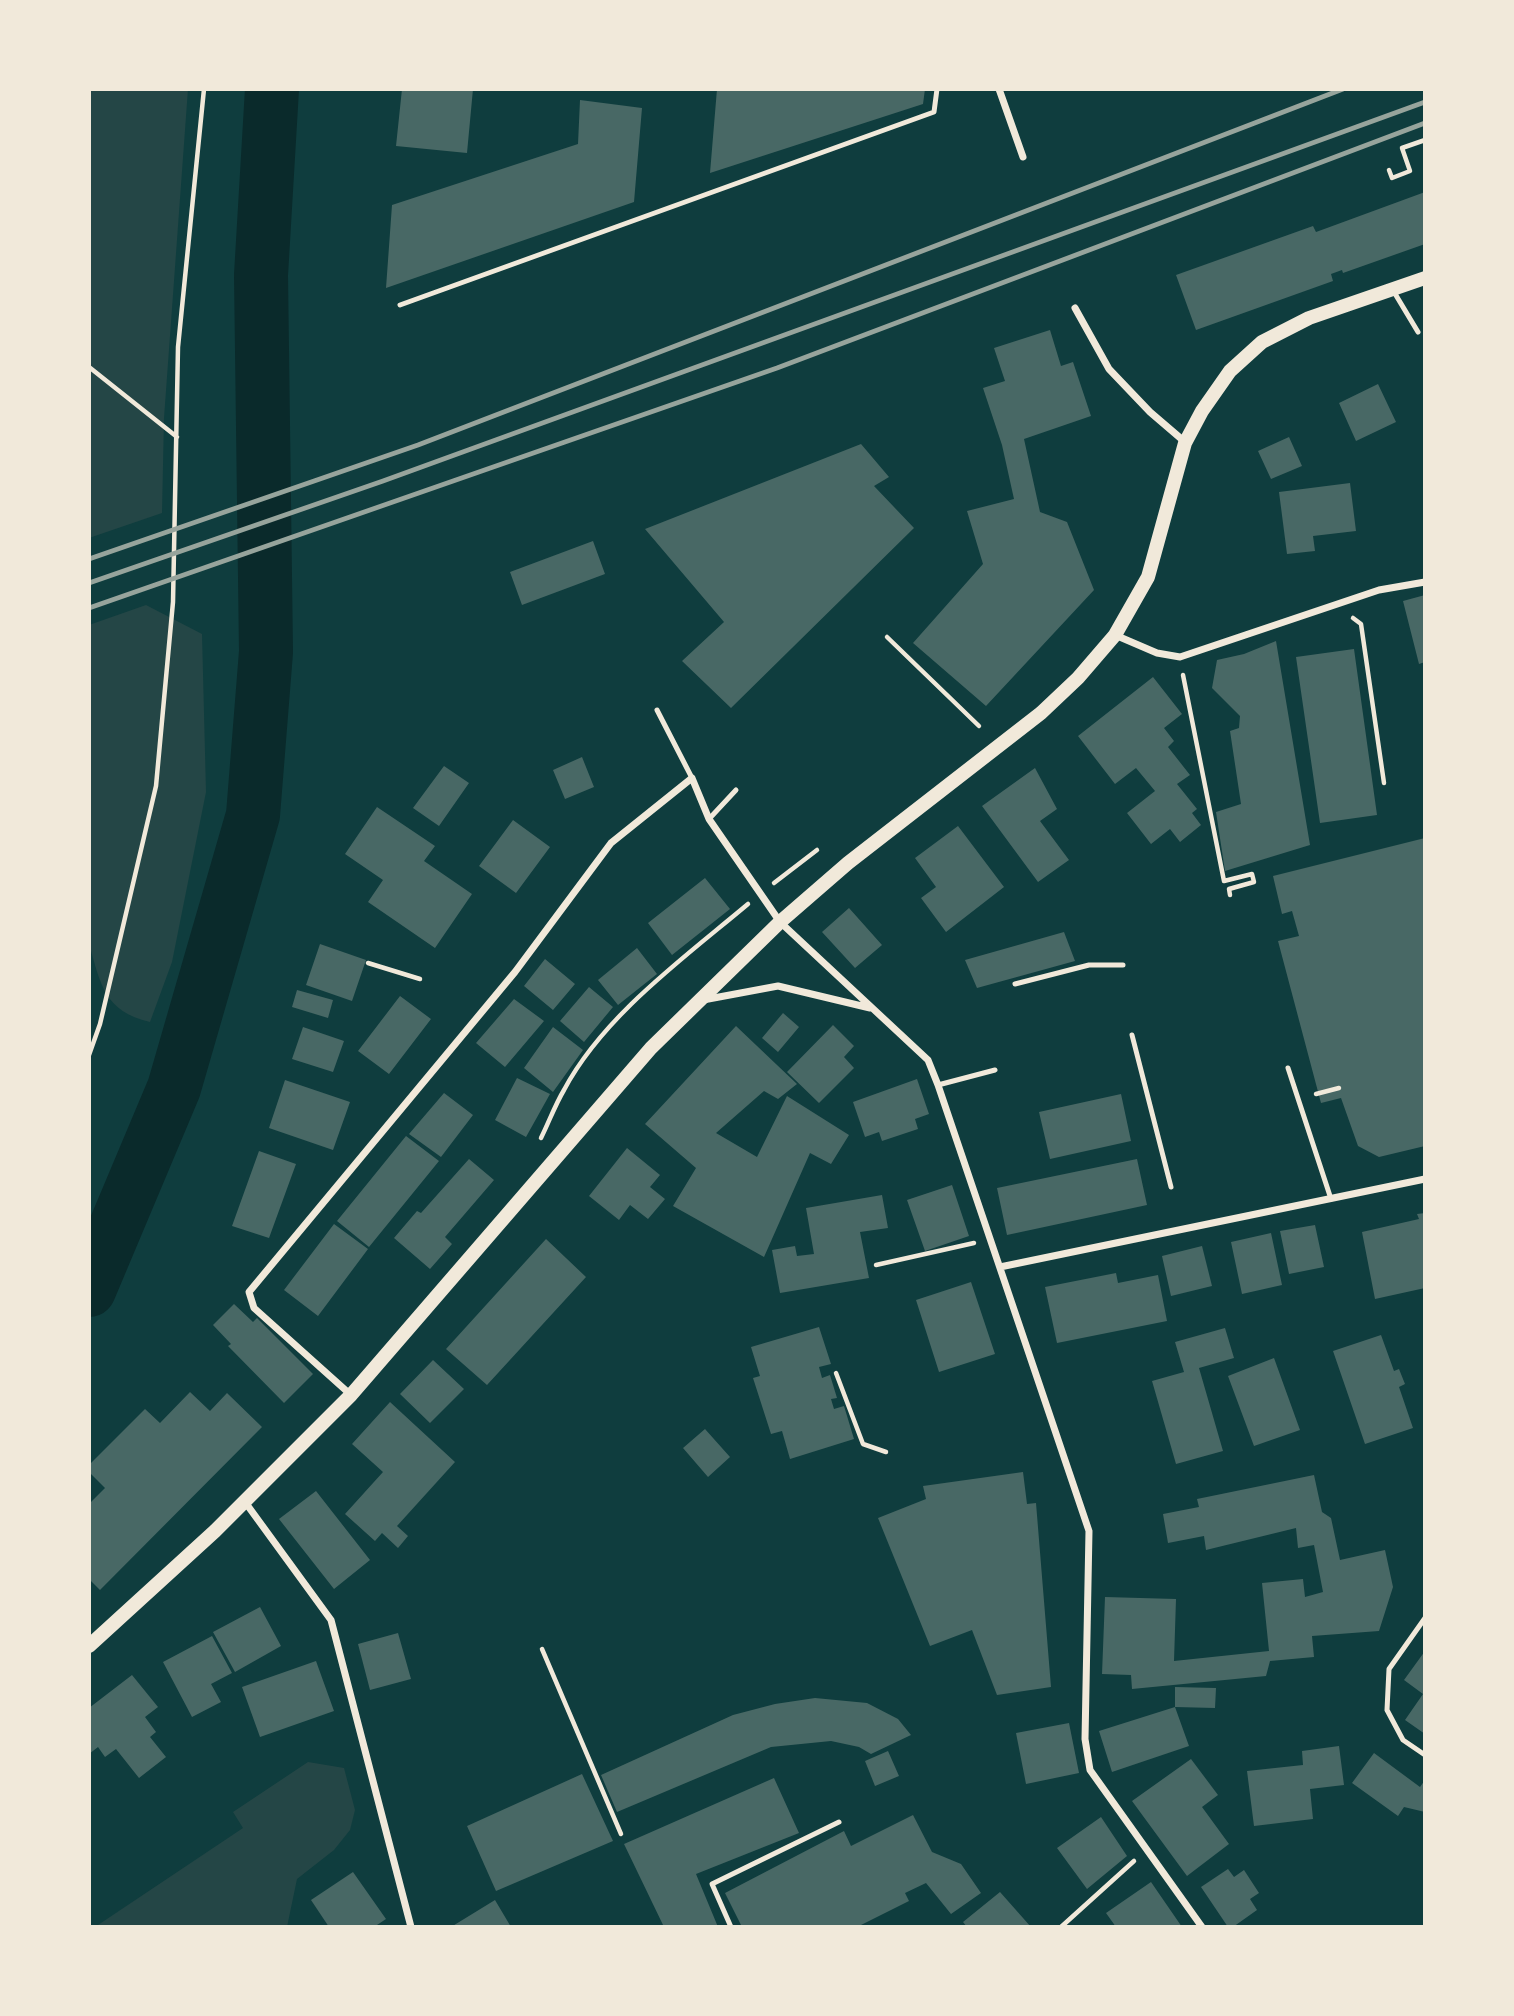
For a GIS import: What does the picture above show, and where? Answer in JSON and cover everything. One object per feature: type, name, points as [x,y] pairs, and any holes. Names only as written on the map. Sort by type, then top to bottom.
[{"type":"main road","points":[[89,1646],[244,1501],[351,1395],[651,1048],[779,922],[848,863],[1041,713],[1078,678],[1115,635],[1148,577],[1185,443],[1202,411],[1230,371],[1262,342],[1309,318],[1425,278]]},
{"type":"street","points":[[999,89],[1023,157]]},
{"type":"street","points":[[1075,309],[1109,369],[1150,412],[1185,443]]},
{"type":"street","points":[[1115,635],[1157,653],[1180,657],[1379,590],[1425,582]]},
{"type":"street","points":[[351,1395],[254,1308],[249,1292],[515,972],[611,844],[692,778],[709,819],[779,922],[928,1060],[1089,1531],[1085,1739],[1090,1770],[1202,1927]]},
{"type":"street","points":[[699,1001],[778,986],[870,1008]]},
{"type":"street","points":[[1000,1267],[1425,1179]]},
{"type":"street","points":[[244,1501],[331,1620],[411,1927]]},
{"type":"lane","points":[[400,304],[934,112],[937,89]]},
{"type":"lane","points":[[1393,289],[1418,332]]},
{"type":"lane","points":[[657,710],[692,778]]},
{"type":"lane","points":[[709,819],[736,790]]},
{"type":"lane","points":[[1015,984],[1089,965],[1124,965]]},
{"type":"lane","points":[[1132,1035],[1171,1187]]},
{"type":"lane","points":[[1288,1068],[1331,1199]]},
{"type":"lane","points":[[938,1085],[995,1070]]},
{"type":"lane","points":[[1425,1618],[1389,1669],[1387,1710],[1403,1740],[1425,1755]]},
{"type":"lane","points":[[731,1927],[712,1884],[839,1822]]},
{"type":"path","points":[[89,1055],[100,1024],[156,786],[173,602],[178,347],[204,89]]},
{"type":"path","points":[[1389,170],[1392,178],[1410,171],[1402,148],[1425,140]]},
{"type":"path","points":[[89,367],[177,437]]},
{"type":"path","points":[[1334,606],[1361,624],[1384,783]]},
{"type":"path","points":[[887,637],[979,726]]},
{"type":"path","points":[[1180,657],[1224,881],[1252,874],[1254,882],[1229,889],[1230,895]]},
{"type":"path","points":[[538,1177],[537,1146],[565,1087],[601,1038],[670,969],[817,850]]},
{"type":"path","points":[[368,963],[420,979]]},
{"type":"path","points":[[1298,1099],[1339,1088]]},
{"type":"path","points":[[876,1265],[956,1249],[990,1238]]},
{"type":"path","points":[[836,1373],[863,1444],[886,1452]]},
{"type":"path","points":[[542,1649],[621,1834]]},
{"type":"path","points":[[1061,1927],[1148,1849]]},
{"type":"shaded area","points":[[89,89],[188,89],[164,418],[162,513],[89,538]]},
{"type":"shaded area","points":[[146,605],[202,634],[206,792],[172,962],[150,1022],[123,1011],[114,1003],[101,984],[89,944],[89,625]]},
{"type":"shaded area","points":[[308,1762],[344,1768],[355,1810],[350,1830],[334,1850],[297,1879],[287,1927],[95,1927],[243,1828],[233,1812]]},
{"type":"building","points":[[402,89],[473,89],[467,153],[396,146]]},
{"type":"building","points":[[717,89],[925,89],[923,104],[710,173]]},
{"type":"building","points":[[580,100],[642,108],[634,202],[386,288],[392,205],[578,144]]},
{"type":"building","points":[[1425,192],[1425,244],[1343,273],[1342,270],[1331,274],[1333,281],[1196,330],[1176,275],[1313,226],[1316,232]]},
{"type":"building","points":[[1050,330],[1061,366],[1073,362],[1091,416],[1024,439],[1040,512],[1067,522],[1094,590],[986,706],[913,643],[983,564],[967,511],[1014,499],[1002,445],[983,388],[1005,381],[994,348]]},
{"type":"building","points":[[1378,384],[1396,422],[1356,441],[1339,403]]},
{"type":"building","points":[[1289,437],[1302,466],[1271,479],[1258,451]]},
{"type":"building","points":[[861,444],[889,477],[874,486],[914,528],[731,708],[682,661],[724,622],[645,529]]},
{"type":"building","points":[[1350,483],[1356,531],[1313,536],[1315,551],[1287,554],[1279,492]]},
{"type":"building","points":[[593,541],[605,574],[522,605],[510,572]]},
{"type":"building","points":[[1425,595],[1425,662],[1419,664],[1403,601]]},
{"type":"building","points":[[1276,641],[1310,845],[1225,871],[1216,812],[1241,804],[1230,731],[1239,728],[1240,716],[1212,688],[1217,660],[1244,654]]},
{"type":"building","points":[[1354,649],[1377,815],[1320,823],[1296,657]]},
{"type":"building","points":[[1153,677],[1182,714],[1164,728],[1174,741],[1168,747],[1190,775],[1177,784],[1197,809],[1192,813],[1201,825],[1180,842],[1170,829],[1151,844],[1127,813],[1155,791],[1136,768],[1115,784],[1078,736]]},
{"type":"building","points":[[582,757],[594,787],[565,799],[553,770]]},
{"type":"building","points":[[444,766],[469,783],[439,826],[413,808]]},
{"type":"building","points":[[1035,768],[1057,809],[1040,821],[1069,860],[1038,882],[982,806]]},
{"type":"building","points":[[377,807],[435,846],[424,861],[472,894],[435,948],[368,902],[383,880],[345,854]]},
{"type":"building","points":[[513,820],[550,847],[516,893],[479,866]]},
{"type":"building","points":[[958,826],[1004,887],[946,932],[921,898],[936,887],[915,858]]},
{"type":"building","points":[[1425,838],[1425,1146],[1379,1157],[1358,1146],[1341,1098],[1321,1103],[1278,941],[1299,936],[1292,911],[1282,914],[1273,876]]},
{"type":"building","points":[[705,878],[730,909],[672,955],[648,923]]},
{"type":"building","points":[[849,908],[882,945],[855,968],[822,932]]},
{"type":"building","points":[[1064,932],[1075,961],[977,988],[965,960]]},
{"type":"building","points":[[320,944],[366,960],[352,1001],[306,985]]},
{"type":"building","points":[[637,948],[657,974],[618,1005],[598,980]]},
{"type":"building","points":[[545,959],[575,984],[553,1010],[524,986]]},
{"type":"building","points":[[589,987],[613,1007],[584,1042],[560,1021]]},
{"type":"building","points":[[297,990],[333,1000],[328,1018],[292,1007]]},
{"type":"building","points":[[400,996],[431,1019],[389,1074],[358,1051]]},
{"type":"building","points":[[514,999],[544,1021],[505,1067],[476,1043]]},
{"type":"building","points":[[783,1013],[799,1027],[778,1052],[762,1038]]},
{"type":"building","points":[[833,1025],[854,1046],[844,1057],[854,1068],[819,1103],[787,1072]]},
{"type":"building","points":[[736,1026],[797,1084],[778,1099],[764,1091],[716,1133],[757,1157],[787,1096],[849,1135],[831,1164],[810,1153],[764,1257],[673,1206],[696,1168],[645,1124]]},
{"type":"building","points":[[303,1027],[344,1041],[333,1072],[292,1059]]},
{"type":"building","points":[[553,1027],[583,1050],[553,1092],[524,1068]]},
{"type":"building","points":[[517,1078],[550,1094],[526,1137],[495,1120]]},
{"type":"building","points":[[917,1079],[929,1114],[915,1119],[918,1129],[882,1141],[879,1132],[865,1137],[853,1102]]},
{"type":"building","points":[[285,1080],[350,1102],[333,1150],[269,1128]]},
{"type":"building","points":[[444,1093],[473,1115],[441,1157],[409,1134]]},
{"type":"building","points":[[1121,1094],[1131,1141],[1050,1159],[1039,1112]]},
{"type":"building","points":[[406,1136],[439,1161],[369,1247],[337,1221]]},
{"type":"building","points":[[627,1148],[660,1175],[650,1187],[665,1199],[648,1219],[630,1205],[619,1220],[589,1196]]},
{"type":"building","points":[[259,1151],[296,1164],[269,1238],[232,1226]]},
{"type":"building","points":[[469,1159],[494,1180],[445,1237],[452,1244],[430,1269],[394,1238],[417,1211],[421,1213]]},
{"type":"building","points":[[1137,1159],[1147,1205],[1007,1235],[997,1188]]},
{"type":"building","points":[[952,1185],[969,1236],[925,1251],[907,1200]]},
{"type":"building","points":[[882,1195],[888,1228],[860,1232],[869,1278],[780,1293],[772,1250],[795,1246],[797,1256],[814,1254],[806,1208]]},
{"type":"building","points":[[1425,1213],[1425,1288],[1375,1299],[1362,1232],[1419,1219],[1417,1214]]},
{"type":"building","points":[[334,1224],[368,1249],[318,1316],[284,1290]]},
{"type":"building","points":[[1315,1225],[1324,1267],[1289,1274],[1280,1231]]},
{"type":"building","points":[[1271,1233],[1282,1285],[1242,1294],[1231,1242]]},
{"type":"building","points":[[546,1239],[586,1277],[487,1385],[446,1349]]},
{"type":"building","points":[[1202,1246],[1212,1286],[1171,1296],[1162,1256]]},
{"type":"building","points":[[1116,1273],[1118,1283],[1158,1275],[1167,1321],[1057,1343],[1045,1287]]},
{"type":"building","points":[[971,1282],[995,1354],[939,1372],[916,1300]]},
{"type":"building","points":[[234,1304],[253,1322],[257,1318],[313,1374],[284,1403],[228,1346],[231,1344],[213,1325]]},
{"type":"building","points":[[819,1327],[831,1364],[819,1367],[822,1378],[830,1375],[837,1398],[831,1399],[834,1409],[844,1406],[854,1439],[790,1459],[782,1431],[771,1434],[753,1378],[760,1376],[751,1347]]},
{"type":"building","points":[[1225,1328],[1234,1358],[1199,1368],[1223,1451],[1176,1464],[1152,1381],[1184,1372],[1175,1342]]},
{"type":"building","points":[[1381,1335],[1394,1371],[1399,1369],[1405,1384],[1399,1387],[1413,1428],[1365,1444],[1333,1351]]},
{"type":"building","points":[[1274,1358],[1300,1430],[1254,1446],[1228,1376]]},
{"type":"building","points":[[433,1360],[464,1389],[430,1423],[400,1394]]},
{"type":"building","points":[[190,1392],[210,1411],[227,1393],[262,1427],[100,1590],[89,1579],[89,1504],[105,1488],[89,1472],[89,1465],[145,1409],[160,1423]]},
{"type":"building","points":[[390,1402],[455,1462],[397,1526],[408,1536],[398,1548],[382,1533],[375,1541],[345,1514],[383,1472],[352,1444]]},
{"type":"building","points":[[705,1429],[730,1457],[708,1477],[683,1448]]},
{"type":"building","points":[[1023,1472],[1027,1504],[1036,1503],[1051,1687],[997,1695],[972,1630],[930,1646],[878,1518],[926,1499],[923,1486]]},
{"type":"building","points":[[1314,1475],[1322,1512],[1331,1518],[1340,1560],[1385,1550],[1393,1587],[1379,1631],[1312,1636],[1314,1657],[1270,1661],[1266,1676],[1132,1689],[1131,1675],[1102,1674],[1105,1597],[1176,1599],[1174,1661],[1269,1651],[1262,1583],[1303,1579],[1305,1597],[1323,1592],[1314,1545],[1298,1548],[1296,1528],[1206,1550],[1204,1536],[1168,1543],[1163,1514],[1199,1507],[1197,1499]]},
{"type":"building","points":[[316,1491],[370,1560],[334,1589],[279,1519]]},
{"type":"building","points":[[260,1607],[281,1646],[235,1672],[213,1632]]},
{"type":"building","points":[[398,1633],[411,1679],[370,1690],[358,1644]]},
{"type":"building","points":[[212,1636],[232,1673],[211,1684],[221,1702],[192,1717],[163,1662]]},
{"type":"building","points":[[1425,1651],[1425,1734],[1405,1720],[1423,1694],[1404,1680]]},
{"type":"building","points":[[316,1661],[334,1711],[260,1737],[242,1687]]},
{"type":"building","points":[[132,1675],[158,1707],[145,1717],[156,1732],[150,1737],[166,1757],[139,1778],[116,1749],[105,1757],[98,1747],[89,1754],[89,1708]]},
{"type":"building","points":[[1175,1687],[1216,1688],[1215,1708],[1175,1707]]},
{"type":"building","points":[[815,1698],[867,1703],[898,1719],[911,1735],[871,1754],[859,1747],[831,1741],[771,1747],[617,1812],[601,1775],[733,1715],[775,1704]]},
{"type":"building","points":[[1175,1707],[1189,1746],[1112,1772],[1099,1731]]},
{"type":"building","points":[[1069,1723],[1079,1773],[1026,1784],[1016,1733]]},
{"type":"building","points":[[1339,1746],[1344,1785],[1310,1789],[1313,1819],[1254,1826],[1247,1771],[1303,1765],[1302,1751]]},
{"type":"building","points":[[888,1751],[899,1776],[875,1786],[865,1761]]},
{"type":"building","points":[[1374,1753],[1420,1787],[1425,1780],[1425,1812],[1404,1807],[1398,1816],[1352,1783]]},
{"type":"building","points":[[1191,1759],[1218,1795],[1202,1807],[1229,1844],[1187,1876],[1132,1801]]},
{"type":"building","points":[[582,1774],[613,1841],[496,1891],[467,1826]]},
{"type":"building","points":[[774,1778],[799,1833],[696,1874],[718,1927],[664,1927],[624,1844]]},
{"type":"building","points":[[913,1815],[932,1852],[961,1864],[981,1893],[951,1914],[926,1883],[905,1893],[909,1901],[857,1927],[737,1927],[741,1925],[725,1893],[844,1831],[851,1846]]},
{"type":"building","points":[[1101,1817],[1127,1856],[1087,1889],[1057,1848]]},
{"type":"building","points":[[1228,1869],[1234,1877],[1244,1870],[1259,1893],[1250,1899],[1257,1910],[1233,1927],[1228,1927],[1201,1887]]},
{"type":"building","points":[[353,1872],[386,1919],[374,1927],[329,1927],[311,1900]]},
{"type":"building","points":[[1151,1882],[1182,1927],[1116,1927],[1106,1913]]},
{"type":"building","points":[[1000,1892],[1031,1927],[967,1927],[963,1922]]},
{"type":"building","points":[[495,1900],[511,1927],[451,1927]]},
{"type":"waterway","points":[[89,1290],[174,1088],[253,815],[266,652],[261,275],[272,89]]},
{"type":"railway","points":[[89,559],[418,445],[1343,89]]},
{"type":"railway","points":[[89,583],[383,481],[1425,102]]},
{"type":"railway","points":[[89,608],[777,368],[1425,123]]}]
